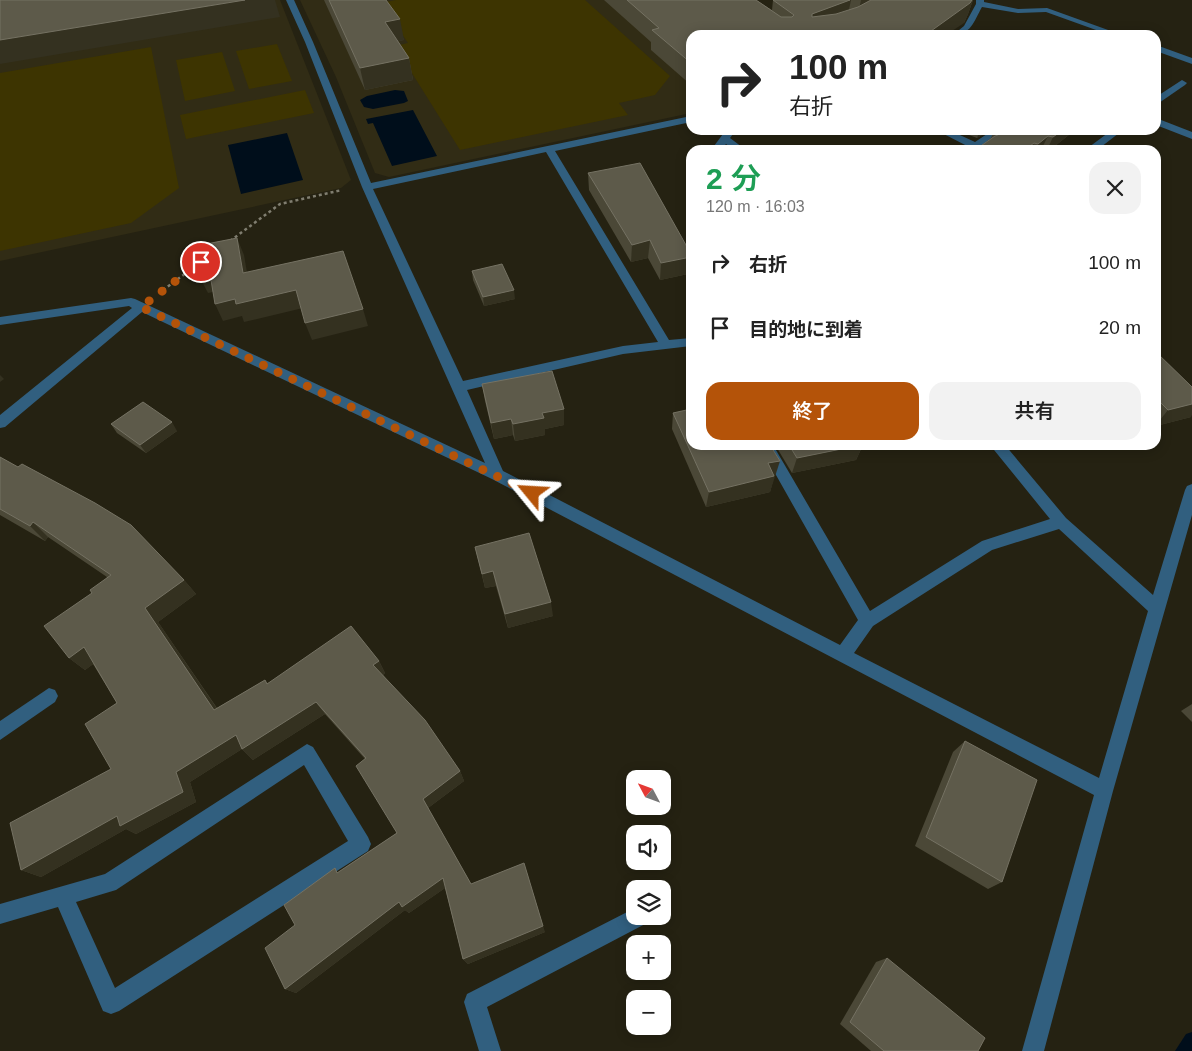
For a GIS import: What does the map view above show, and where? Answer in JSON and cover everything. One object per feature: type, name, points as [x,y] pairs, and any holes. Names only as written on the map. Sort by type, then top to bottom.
[{"type":"street","points":[[290,0],[309,42],[366,186],[459,387],[497,475]]},
{"type":"street","points":[[963,30],[967,27],[980,2],[1018,11],[1048,10],[1104,30]]},
{"type":"street","points":[[1161,50],[1192,61]]},
{"type":"street","points":[[1161,99],[1182,84]]},
{"type":"street","points":[[366,186],[686,120]]},
{"type":"street","points":[[1161,123],[1192,136]]},
{"type":"street","points":[[729,135],[737,145]]},
{"type":"street","points":[[952,135],[974,145]]},
{"type":"street","points":[[983,145],[994,135]]},
{"type":"street","points":[[1097,145],[1111,135]]},
{"type":"street","points":[[549,149],[666,345]]},
{"type":"street","points":[[0,321],[131,302],[497,475],[1104,791]]},
{"type":"street","points":[[0,423],[141,307]]},
{"type":"street","points":[[459,387],[623,350],[686,343]]},
{"type":"street","points":[[769,450],[868,621]]},
{"type":"street","points":[[1001,450],[1061,522],[1157,609]]},
{"type":"street","points":[[1033,1051],[1104,791],[1192,490]]},
{"type":"street","points":[[844,655],[868,621],[987,545],[1061,522]]},
{"type":"street","points":[[0,731],[49,696]]},
{"type":"street","points":[[0,914],[63,896],[109,883],[307,753],[361,844],[111,1003],[63,896]]},
{"type":"street","points":[[490,1051],[475,1002],[626,923]]},
{"type":"path","points":[[225,244],[280,204],[366,186]]},
{"type":"path","points":[[141,307],[201,262]]},
{"type":"shaded area","points":[[0,0],[280,0],[351,180],[341,188],[0,261]]},
{"type":"shaded area","points":[[300,0],[724,0],[696,30],[686,30],[686,114],[389,177],[375,173],[336,77]]},
{"type":"shaded area","points":[[396,0],[585,0],[670,76],[655,95],[619,103],[628,115],[460,150],[395,46],[408,43],[381,3]]},
{"type":"shaded area","points":[[277,44],[292,81],[249,89],[236,51]]},
{"type":"shaded area","points":[[151,47],[179,188],[131,223],[0,251],[0,73]]},
{"type":"shaded area","points":[[222,52],[235,91],[185,101],[176,60]]},
{"type":"shaded area","points":[[305,90],[314,113],[186,139],[180,115]]},
{"type":"water","points":[[395,90],[404,91],[408,101],[373,109],[364,107],[360,100],[367,96]]},
{"type":"water","points":[[413,110],[437,156],[392,166],[373,123],[368,124],[366,119]]},
{"type":"water","points":[[287,133],[303,180],[241,194],[228,145]]},
{"type":"building","points":[[0,0],[245,0],[0,40]]},
{"type":"building","points":[[329,0],[386,0],[400,19],[385,22],[409,58],[360,68]]},
{"type":"building","points":[[627,0],[756,0],[781,17],[792,17],[794,15],[773,0],[850,0],[812,14],[812,17],[836,14],[858,7],[871,0],[972,0],[932,30],[686,30],[686,59],[652,30],[659,28]]},
{"type":"building","points":[[1056,135],[1053,137],[1048,136],[1038,144],[1034,143],[1031,145],[982,145],[995,136]]},
{"type":"building","points":[[640,163],[686,245],[686,258],[661,263],[650,240],[632,245],[588,173]]},
{"type":"building","points":[[237,238],[243,273],[343,251],[363,309],[305,323],[296,290],[236,304],[235,299],[215,304],[210,274],[199,276],[196,246]]},
{"type":"building","points":[[502,264],[514,290],[483,297],[472,271]]},
{"type":"building","points":[[1161,357],[1192,387],[1192,404],[1168,410],[1161,403]]},
{"type":"building","points":[[552,371],[564,409],[542,413],[544,418],[513,424],[511,419],[491,423],[482,384]]},
{"type":"building","points":[[143,402],[172,422],[140,445],[111,424]]},
{"type":"building","points":[[686,410],[686,442],[673,413]]},
{"type":"building","points":[[690,450],[773,450],[780,461],[768,463],[774,476],[709,492]]},
{"type":"building","points":[[792,450],[836,450],[797,458]]},
{"type":"building","points":[[0,457],[18,467],[22,464],[95,503],[131,525],[184,580],[145,608],[214,710],[265,680],[267,684],[351,626],[379,661],[373,665],[425,720],[460,771],[423,799],[471,884],[524,863],[543,926],[463,959],[443,878],[402,907],[399,902],[285,989],[265,948],[295,925],[284,905],[335,868],[337,873],[397,833],[356,766],[366,758],[316,702],[242,749],[236,735],[176,772],[183,792],[120,826],[117,816],[21,870],[10,823],[111,769],[85,724],[117,703],[84,647],[69,658],[44,626],[92,593],[90,590],[111,575],[33,522],[30,526],[0,509]]},
{"type":"building","points":[[529,533],[551,602],[505,614],[493,571],[482,574],[475,547]]},
{"type":"building","points":[[965,741],[1037,780],[1002,882],[926,837]]},
{"type":"building","points":[[887,958],[985,1038],[978,1051],[884,1051],[850,1022]]},
{"type":"waterway","points":[[1183,1051],[1192,1040]]},
{"type":"route","points":[[201,262],[141,307],[532,493]]}]
